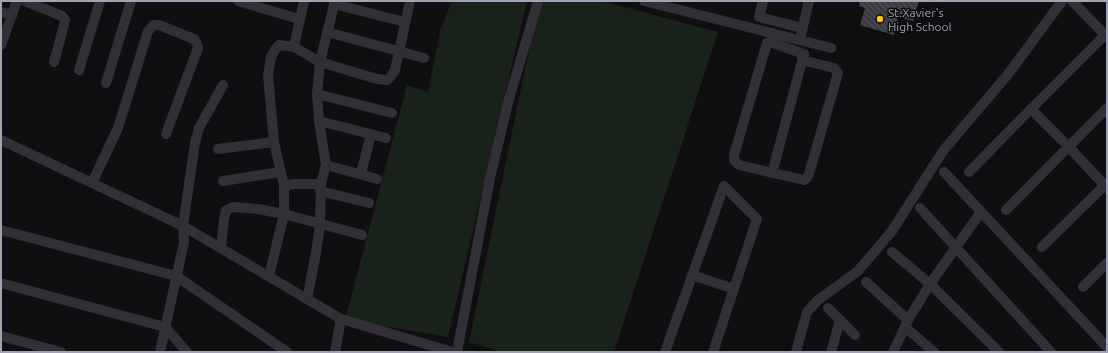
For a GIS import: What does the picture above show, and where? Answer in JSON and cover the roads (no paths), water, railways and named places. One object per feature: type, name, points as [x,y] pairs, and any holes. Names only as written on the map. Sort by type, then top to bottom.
[{"type":"street","points":[[1,45],[17,1]]},
{"type":"street","points":[[25,1],[62,16],[65,20],[54,62]]},
{"type":"street","points":[[106,83],[131,1]]},
{"type":"street","points":[[238,1],[273,6],[299,19]]},
{"type":"street","points":[[294,47],[304,1]]},
{"type":"street","points":[[269,276],[284,214],[284,186],[274,142],[268,75],[271,57],[279,45],[294,47],[320,62],[377,79],[386,80],[395,70],[410,1]]},
{"type":"street","points":[[457,352],[490,178],[509,99],[538,1]]},
{"type":"street","points":[[644,1],[831,48]]},
{"type":"street","points":[[763,1],[759,17],[802,28]]},
{"type":"street","points":[[772,172],[803,57],[802,28],[809,1]]},
{"type":"street","points":[[796,352],[807,312],[818,300],[858,271],[887,236],[943,151],[1008,73],[1062,1]]},
{"type":"street","points":[[969,172],[1106,35],[1072,1]]},
{"type":"street","points":[[80,70],[97,2]]},
{"type":"street","points":[[307,298],[320,225],[321,188],[326,165],[317,94],[320,62],[334,3],[405,22]]},
{"type":"street","points":[[1,12],[12,15]]},
{"type":"street","points":[[92,183],[118,128],[148,31],[154,25],[158,25],[194,39],[198,48],[166,134]]},
{"type":"street","points":[[327,32],[424,58]]},
{"type":"street","points":[[770,42],[803,57],[834,68],[838,73],[807,178],[804,180],[772,172],[739,165],[734,160],[734,155],[767,43],[770,42]]},
{"type":"street","points":[[160,352],[184,242],[183,226],[195,143],[199,128],[223,84]]},
{"type":"street","points":[[317,94],[392,113]]},
{"type":"street","points":[[1006,210],[1107,108]]},
{"type":"street","points":[[1031,109],[1106,185],[1042,247]]},
{"type":"street","points":[[320,121],[386,138]]},
{"type":"street","points":[[361,174],[371,134]]},
{"type":"street","points":[[1,140],[183,226],[341,319],[423,348],[453,352]]},
{"type":"street","points":[[218,149],[274,142]]},
{"type":"street","points":[[326,165],[377,179]]},
{"type":"street","points":[[223,181],[280,172]]},
{"type":"street","points":[[944,172],[1107,346]]},
{"type":"street","points":[[284,186],[294,184],[321,188],[369,203]]},
{"type":"street","points":[[665,352],[724,186],[758,219],[713,352]]},
{"type":"street","points":[[221,248],[226,210],[233,207],[258,209],[284,214],[320,225],[362,235]]},
{"type":"street","points":[[920,208],[1052,352]]},
{"type":"street","points":[[893,352],[907,323],[930,284],[981,212]]},
{"type":"street","points":[[1,230],[176,276],[287,352]]},
{"type":"street","points":[[892,252],[930,284],[999,352]]},
{"type":"street","points":[[1083,287],[1107,263]]},
{"type":"street","points":[[692,274],[734,289]]},
{"type":"street","points":[[866,282],[934,352]]},
{"type":"street","points":[[1,283],[165,327],[187,352]]},
{"type":"street","points":[[828,308],[856,335]]},
{"type":"street","points":[[335,352],[341,319]]},
{"type":"street","points":[[831,352],[840,320]]},
{"type":"street","points":[[1,336],[60,352]]},
{"type":"place","name":"St.Xavier's High School","points":[[880,19]]}]
